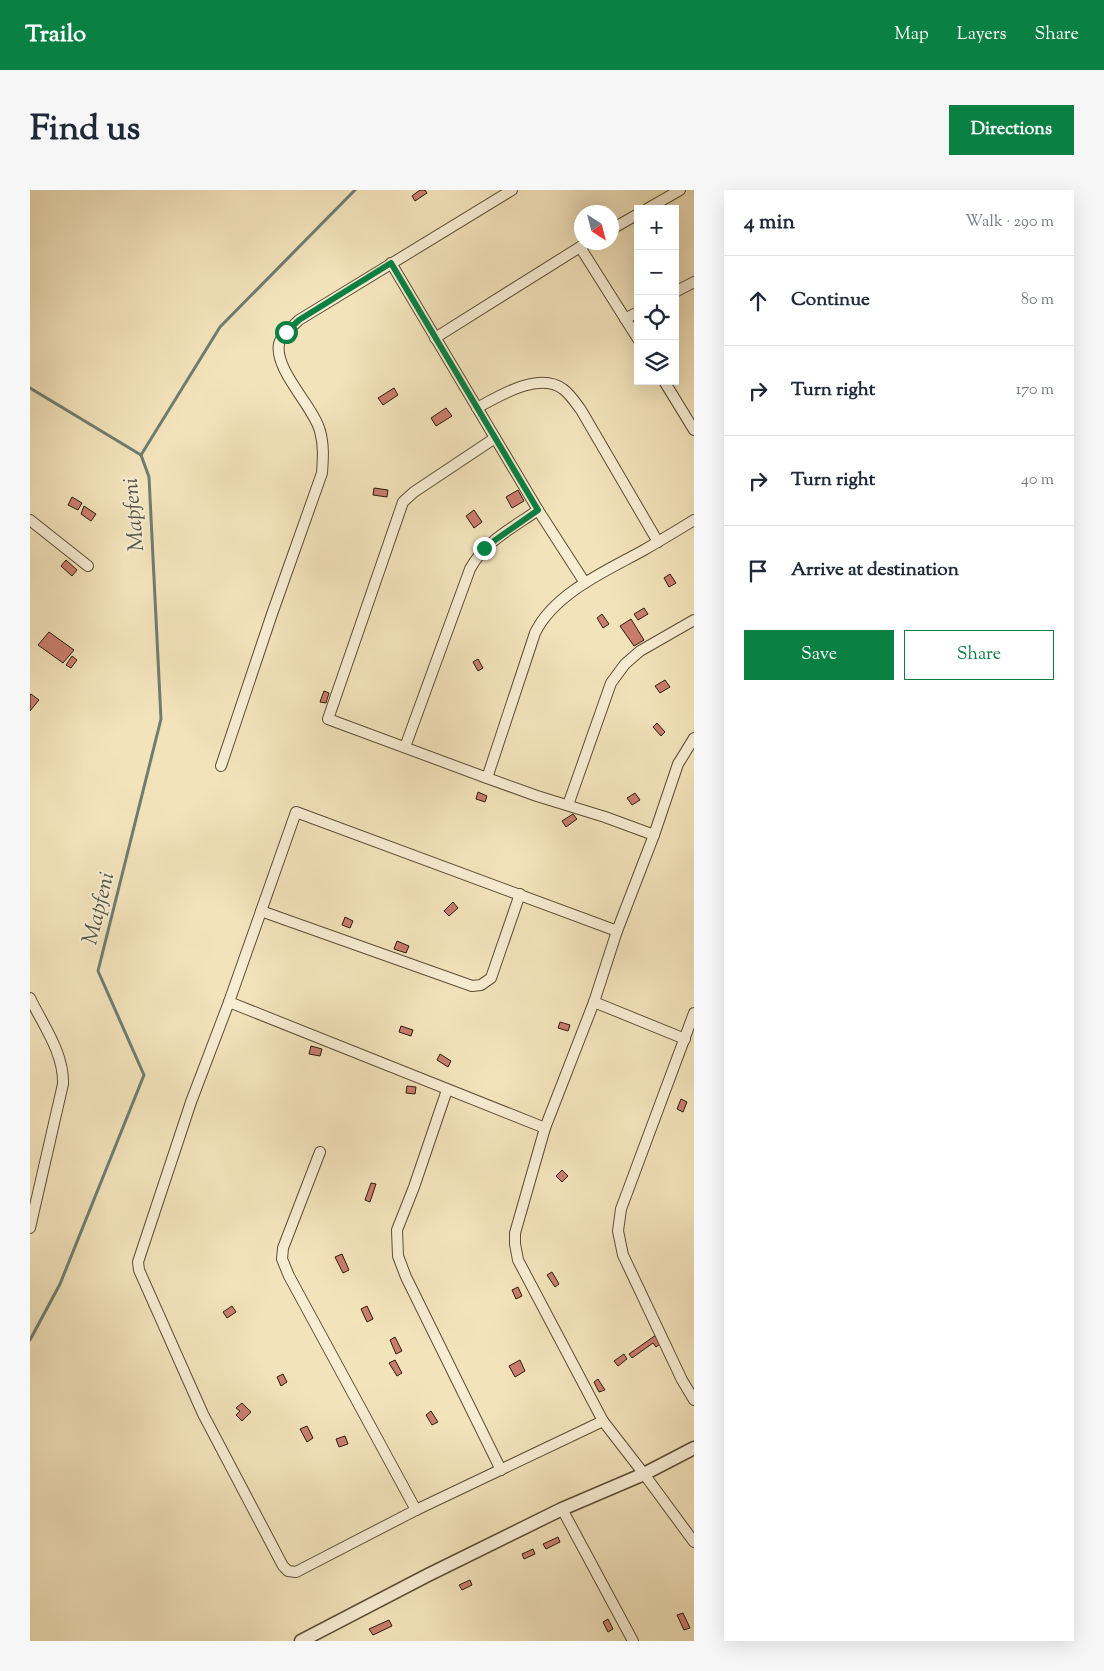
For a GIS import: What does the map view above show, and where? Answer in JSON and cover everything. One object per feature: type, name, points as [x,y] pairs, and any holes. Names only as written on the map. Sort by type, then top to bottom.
[{"type":"street","points":[[221,766],[322,473],[324,451],[320,429],[280,358],[279,344],[286,332],[299,320],[512,190]]},
{"type":"street","points":[[654,205],[680,190]]},
{"type":"street","points":[[619,225],[634,216]]},
{"type":"street","points":[[435,338],[576,250]]},
{"type":"street","points":[[587,250],[634,333]]},
{"type":"street","points":[[391,263],[538,510],[585,583]]},
{"type":"street","points":[[679,290],[694,282]]},
{"type":"street","points":[[625,319],[634,314]]},
{"type":"street","points":[[477,408],[509,391],[525,386],[538,383],[561,387],[570,395],[581,410],[658,542]]},
{"type":"street","points":[[666,385],[694,430]]},
{"type":"street","points":[[495,438],[414,492],[403,502],[328,719],[487,778],[654,835]]},
{"type":"street","points":[[405,747],[476,557],[484,548],[538,510]]},
{"type":"street","points":[[30,520],[88,566]]},
{"type":"street","points":[[487,778],[541,621],[551,610],[585,583],[694,520]]},
{"type":"street","points":[[568,805],[611,683],[624,664],[640,651],[694,620]]},
{"type":"street","points":[[694,738],[678,764],[654,835],[617,931],[594,1002],[545,1128],[515,1233],[518,1260],[603,1421],[694,1542]]},
{"type":"street","points":[[603,1421],[416,1510],[296,1572],[288,1571],[283,1566],[203,1414],[139,1270],[139,1257],[191,1102],[229,1002],[296,812],[617,931]]},
{"type":"street","points":[[261,911],[472,986],[481,985],[491,978],[520,894]]},
{"type":"street","points":[[30,998],[60,1058],[63,1072],[63,1084],[30,1228]]},
{"type":"street","points":[[229,1002],[545,1128]]},
{"type":"street","points":[[594,1002],[685,1039]]},
{"type":"street","points":[[694,1013],[621,1209],[618,1231],[623,1254],[682,1380],[694,1400]]},
{"type":"street","points":[[447,1090],[398,1230],[398,1256],[406,1277],[501,1470]]},
{"type":"street","points":[[320,1152],[283,1248],[282,1259],[289,1276],[416,1510]]},
{"type":"street","points":[[302,1641],[435,1572],[562,1510],[644,1474],[694,1448]]},
{"type":"street","points":[[562,1510],[633,1641]]},
{"type":"building","points":[[420,190],[425,190],[427,193],[415,201],[412,196]]},
{"type":"building","points":[[394,388],[398,395],[383,405],[378,398]]},
{"type":"building","points":[[446,408],[452,416],[436,426],[431,418]]},
{"type":"building","points":[[374,488],[388,490],[387,497],[373,495]]},
{"type":"building","points":[[518,490],[524,501],[512,508],[506,497]]},
{"type":"building","points":[[72,497],[82,503],[78,510],[68,505]]},
{"type":"building","points":[[84,506],[96,514],[91,521],[81,514]]},
{"type":"building","points":[[474,510],[482,522],[474,528],[466,516]]},
{"type":"building","points":[[66,560],[77,570],[72,576],[61,566]]},
{"type":"building","points":[[670,574],[676,583],[669,587],[664,578]]},
{"type":"building","points":[[644,608],[648,614],[638,620],[634,614]]},
{"type":"building","points":[[602,614],[609,624],[603,628],[597,618]]},
{"type":"building","points":[[631,619],[644,640],[634,646],[620,626]]},
{"type":"building","points":[[49,632],[74,650],[63,663],[38,645]]},
{"type":"building","points":[[72,656],[77,660],[71,668],[66,665]]},
{"type":"building","points":[[478,659],[483,668],[478,671],[473,662]]},
{"type":"building","points":[[665,680],[670,687],[660,693],[655,686]]},
{"type":"building","points":[[324,691],[329,693],[326,703],[320,702]]},
{"type":"building","points":[[30,695],[39,700],[30,711]]},
{"type":"building","points":[[657,723],[665,732],[661,736],[653,727]]},
{"type":"building","points":[[478,792],[487,796],[485,802],[476,799]]},
{"type":"building","points":[[635,793],[640,800],[632,805],[627,798]]},
{"type":"building","points":[[573,814],[577,819],[566,827],[562,821]]},
{"type":"building","points":[[453,902],[458,908],[449,916],[444,911]]},
{"type":"building","points":[[345,917],[353,921],[350,928],[342,925]]},
{"type":"building","points":[[397,941],[409,946],[406,953],[394,949]]},
{"type":"building","points":[[560,1022],[570,1025],[568,1031],[558,1028]]},
{"type":"building","points":[[401,1026],[413,1030],[411,1036],[399,1032]]},
{"type":"building","points":[[311,1046],[322,1049],[320,1056],[309,1054]]},
{"type":"building","points":[[440,1054],[451,1061],[448,1067],[437,1060]]},
{"type":"building","points":[[407,1086],[416,1087],[415,1094],[406,1093]]},
{"type":"building","points":[[681,1099],[687,1102],[683,1112],[677,1109]]},
{"type":"building","points":[[562,1170],[568,1176],[562,1182],[556,1176]]},
{"type":"building","points":[[371,1183],[376,1184],[370,1202],[365,1200]]},
{"type":"building","points":[[342,1254],[349,1270],[343,1273],[335,1257]]},
{"type":"building","points":[[552,1272],[559,1284],[555,1287],[547,1275]]},
{"type":"building","points":[[518,1287],[522,1296],[516,1299],[512,1290]]},
{"type":"building","points":[[232,1306],[236,1312],[227,1318],[223,1312]]},
{"type":"building","points":[[367,1306],[373,1319],[367,1322],[361,1309]]},
{"type":"building","points":[[656,1335],[661,1343],[656,1347],[653,1343],[632,1358],[629,1354]]},
{"type":"building","points":[[395,1337],[402,1351],[396,1354],[390,1340]]},
{"type":"building","points":[[624,1354],[627,1359],[618,1366],[614,1361]]},
{"type":"building","points":[[395,1360],[402,1373],[397,1376],[389,1363]]},
{"type":"building","points":[[520,1360],[525,1371],[515,1377],[509,1366]]},
{"type":"building","points":[[283,1374],[287,1382],[281,1386],[277,1377]]},
{"type":"building","points":[[598,1379],[605,1390],[599,1392],[594,1382]]},
{"type":"building","points":[[242,1403],[251,1412],[242,1421],[236,1415],[240,1411],[236,1408]]},
{"type":"building","points":[[431,1411],[438,1422],[432,1425],[426,1415]]},
{"type":"building","points":[[307,1426],[313,1438],[307,1442],[300,1429]]},
{"type":"building","points":[[345,1436],[348,1444],[339,1447],[336,1439]]},
{"type":"building","points":[[558,1537],[560,1542],[546,1549],[543,1544]]},
{"type":"building","points":[[533,1549],[535,1554],[524,1559],[522,1554]]},
{"type":"building","points":[[470,1580],[472,1585],[462,1590],[459,1585]]},
{"type":"building","points":[[683,1613],[690,1628],[684,1630],[677,1615]]},
{"type":"building","points":[[608,1619],[613,1629],[608,1632],[603,1622]]},
{"type":"building","points":[[389,1620],[392,1626],[373,1635],[369,1629]]},
{"type":"waterway","points":[[141,455],[220,327],[355,190]]},
{"type":"waterway","points":[[30,388],[141,455]]},
{"type":"waterway","name":"Mapfeni","points":[[30,1340],[60,1284],[144,1075],[98,971],[161,719],[149,477],[141,455]]},
{"type":"route","points":[[286,332],[299,320],[391,263],[538,510],[484,548]]}]
